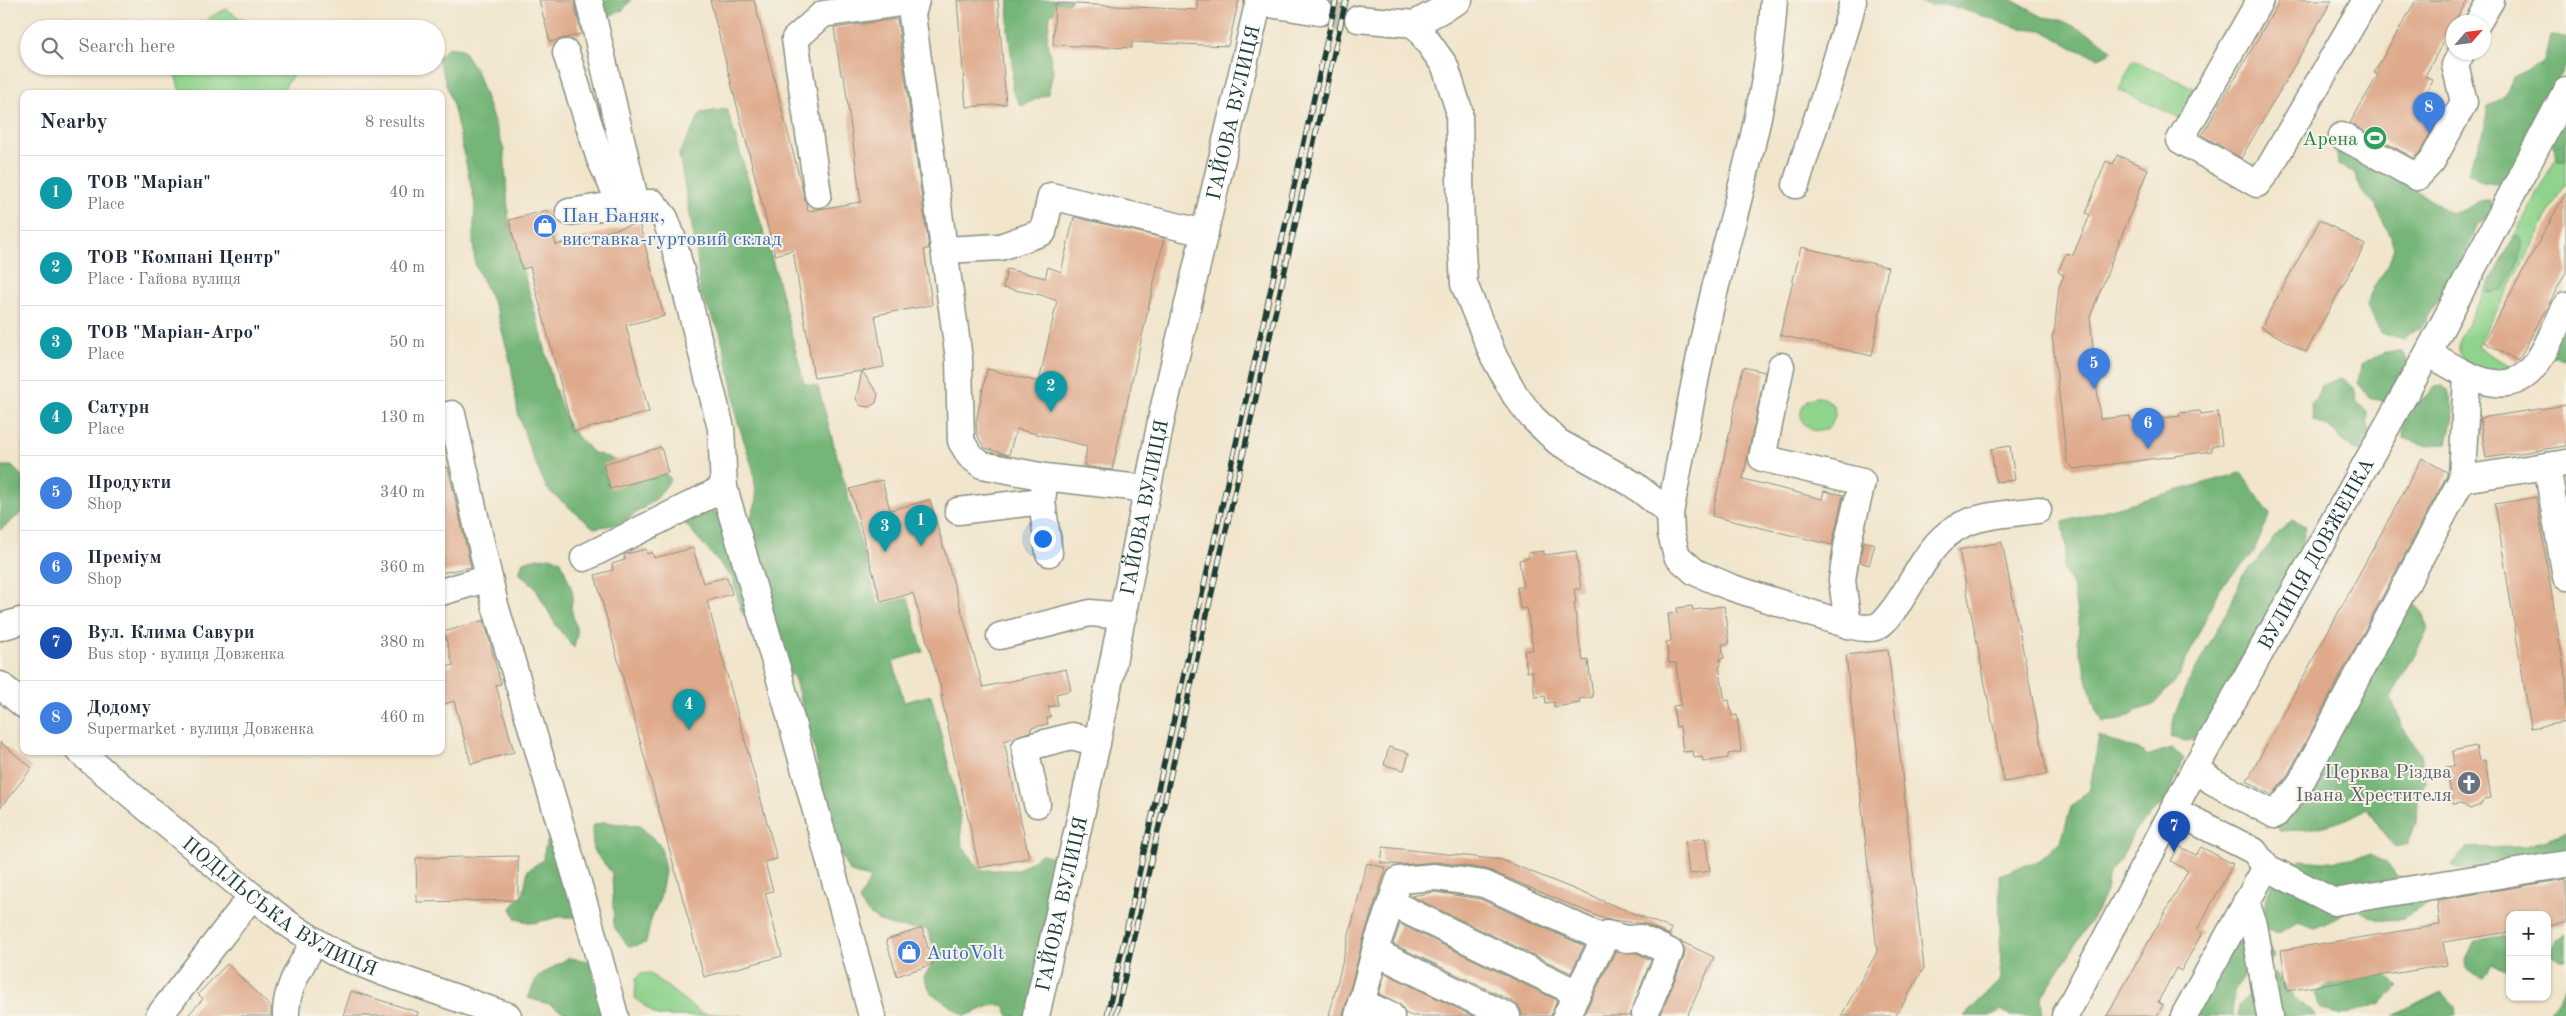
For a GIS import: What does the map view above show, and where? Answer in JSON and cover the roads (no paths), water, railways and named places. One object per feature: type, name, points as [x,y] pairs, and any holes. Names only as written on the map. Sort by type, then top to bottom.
[{"type":"street","points":[[589,0],[629,204]]},
{"type":"street","points":[[1358,19],[1416,24],[1458,0]]},
{"type":"street","points":[[1774,0],[1772,47],[1758,127],[1713,298],[1670,513],[1671,534],[1678,556],[1695,572],[1730,586],[1848,625],[1867,628],[1878,626],[1886,619],[1901,600],[1936,544],[1956,528],[1972,521],[2038,510]]},
{"type":"street","points":[[2260,0],[2180,140],[2257,184],[2366,0]]},
{"type":"street","points":[[2482,15],[2491,0]]},
{"type":"street","points":[[818,194],[795,39],[823,14],[915,1],[912,15],[959,360],[961,441],[970,456],[982,465],[1043,489]]},
{"type":"street","points":[[1259,1],[1320,12]]},
{"type":"street","name":"ГАЙОВА ВУЛИЦЯ","points":[[1036,1016],[1097,743],[1163,411],[1259,1]]},
{"type":"street","points":[[1796,185],[1812,128],[1843,45],[1852,1]]},
{"type":"street","points":[[1416,24],[1445,66],[1459,110],[1460,235],[1464,284],[1494,357],[1516,395],[1532,417],[1558,442],[1595,465],[1633,484],[1670,513]]},
{"type":"street","points":[[566,53],[600,159],[629,204]]},
{"type":"street","points":[[2342,136],[2417,177],[2432,161],[2464,102],[2455,65],[2458,60]]},
{"type":"street","name":"ВУЛИЦЯ ДОВЖЕНКА","points":[[2065,1016],[2196,767],[2428,353],[2566,91]]},
{"type":"street","points":[[945,250],[1000,247],[1044,232],[1051,196],[1205,233]]},
{"type":"street","points":[[569,212],[629,204],[653,203],[665,218],[673,240],[721,428],[724,488],[778,672],[872,1016]]},
{"type":"street","points":[[2428,353],[2467,375],[2507,385],[2520,380],[2536,364],[2566,306]]},
{"type":"street","points":[[1782,366],[1762,458],[1862,482],[1848,541],[1842,580],[1848,625]]},
{"type":"street","points":[[2196,767],[2212,781],[2275,815],[2299,786],[2462,479],[2467,375]]},
{"type":"street","points":[[445,416],[452,414],[489,578],[614,1016]]},
{"type":"street","points":[[2462,479],[2556,464],[2566,577]]},
{"type":"street","points":[[584,558],[724,488]]},
{"type":"street","points":[[1043,489],[1049,553]]},
{"type":"street","points":[[958,511],[1043,489],[1148,489]]},
{"type":"street","points":[[445,591],[489,578]]},
{"type":"street","points":[[1000,636],[1090,613],[1123,616]]},
{"type":"street","points":[[0,627],[20,621]]},
{"type":"street","points":[[0,685],[20,702]]},
{"type":"street","points":[[1037,804],[1025,748],[1072,736],[1097,743]]},
{"type":"street","name":"ПОДІЛЬСЬКА ВУЛИЦЯ","points":[[85,755],[252,896],[287,923],[334,952],[382,972],[508,1016]]},
{"type":"street","points":[[2174,810],[2254,851],[2266,867],[2334,902],[2566,864]]},
{"type":"street","points":[[2184,1016],[2266,867]]},
{"type":"street","points":[[1391,1016],[1360,1009],[1375,952],[1399,880],[1435,877],[1484,884],[1604,939]]},
{"type":"street","points":[[159,1016],[252,896]]},
{"type":"street","points":[[2246,902],[2254,925],[2270,1016]]},
{"type":"street","points":[[1391,903],[1577,993]]},
{"type":"street","points":[[1566,1016],[1607,934],[1626,938],[1640,938],[1670,952],[1645,1014]]},
{"type":"street","points":[[286,1016],[286,1001],[295,978],[315,940]]},
{"type":"street","points":[[1375,952],[1507,1016]]},
{"type":"tunnel","points":[[1320,12],[1358,19]]},
{"type":"railway","points":[[1107,1016],[1336,0]]},
{"type":"railway","points":[[1116,1016],[1346,0]]},
{"type":"place","name":"Додому","points":[[2429,133]]},
{"type":"place","name":"Арена","points":[[2375,138]]},
{"type":"place","name":"Пан Баняк, виставка-гуртовий склад","points":[[545,226]]},
{"type":"place","name":"Продукти","points":[[2094,389]]},
{"type":"place","name":"ТОВ \"Компані Центр\"","points":[[1051,412]]},
{"type":"place","name":"Преміум","points":[[2148,449]]},
{"type":"place","name":"ТОВ \"Маріан\"","points":[[921,546]]},
{"type":"place","name":"ТОВ \"Маріан-Агро\"","points":[[885,552]]},
{"type":"place","name":"Сатурн","points":[[689,730]]},
{"type":"place","name":"Церква Різдва Івана Хрестителя","points":[[2469,783]]},
{"type":"place","name":"Вул. Клима Савури","points":[[2174,852]]},
{"type":"place","name":"AutoVolt","points":[[909,952]]}]
